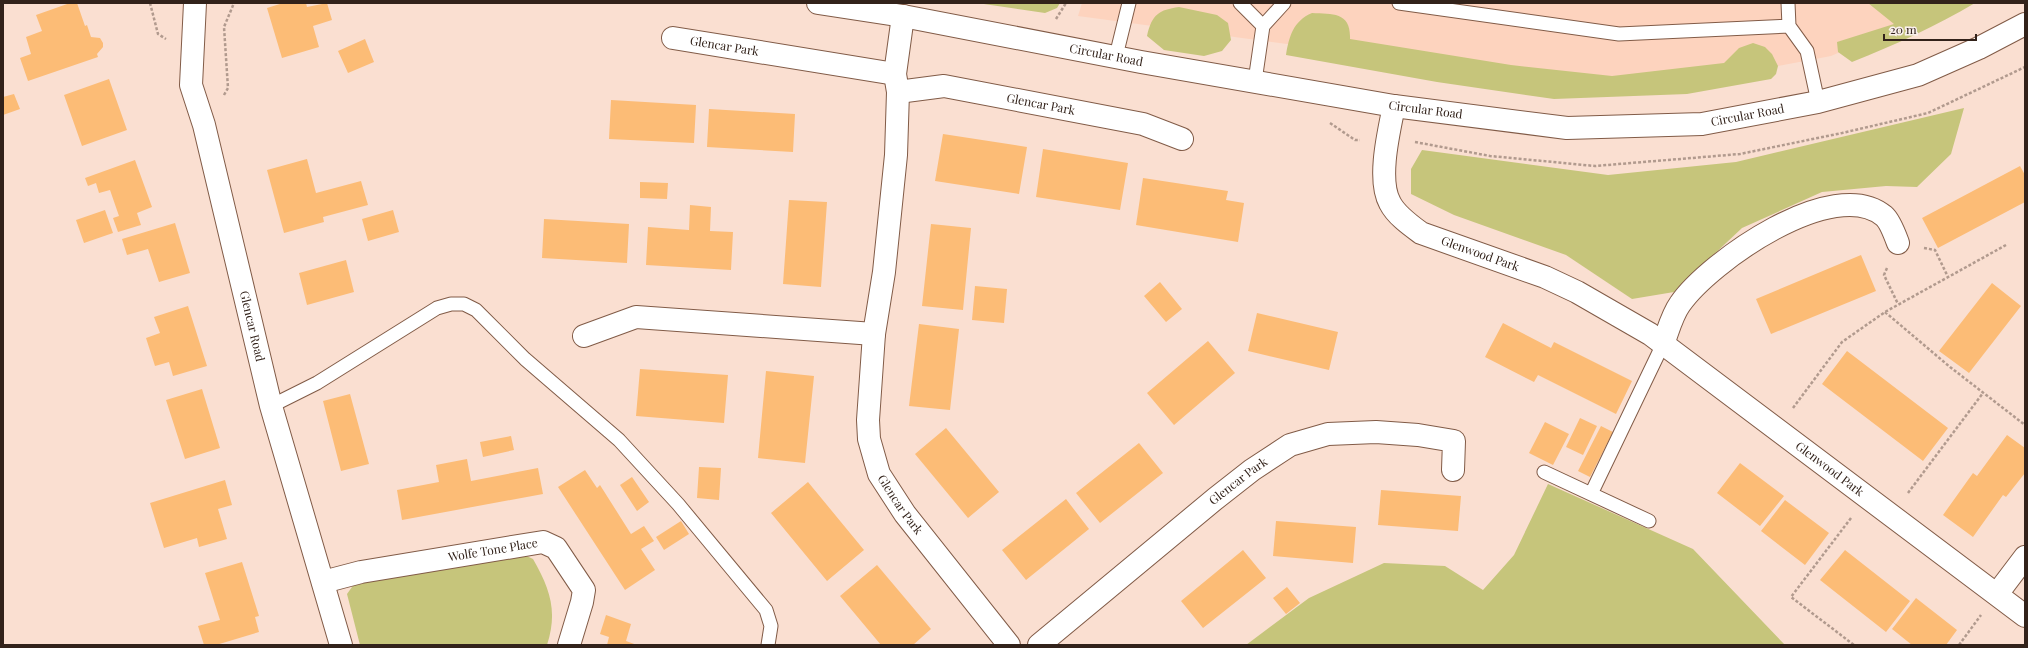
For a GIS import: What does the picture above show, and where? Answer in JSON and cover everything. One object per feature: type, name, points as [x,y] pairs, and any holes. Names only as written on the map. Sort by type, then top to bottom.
[{"type":"street","name":"Glencar Road","points":[[195,3],[192,85],[204,125],[271,406],[341,645]]},
{"type":"street","name":"Circular Road","points":[[818,3],[903,16],[1394,106],[1567,128],[1702,124],[1818,102],[1918,75],[1979,48],[2025,24]]},
{"type":"street","name":"Glencar Park","points":[[903,16],[896,83],[896,155],[884,272],[874,334],[868,420],[869,439],[879,474],[914,525],[1009,645]]},
{"type":"street","name":"Glencar Park","points":[[673,38],[896,83],[944,86],[1143,124],[1182,139]]},
{"type":"street","name":"Glenwood Park","points":[[1394,106],[1386,158],[1385,185],[1390,203],[1404,220],[1421,233],[1545,277],[1577,292],[1650,334],[2025,616]]},
{"type":"street","points":[[1663,344],[1679,305],[1696,285],[1727,259],[1756,239],[1787,221],[1838,205],[1866,207],[1885,216],[1898,243]]},
{"type":"street","points":[[584,336],[636,316],[874,334]]},
{"type":"street","name":"Glencar Park","points":[[1039,645],[1215,498],[1252,470],[1290,445],[1328,434],[1376,432],[1418,435],[1454,441],[1453,470]]},
{"type":"street","name":"Wolfe Tone Place","points":[[323,582],[361,572],[543,542],[556,548],[584,590],[569,645]]},
{"type":"street","points":[[1997,594],[2025,557]]},
{"type":"lane","points":[[1116,56],[1129,3]]},
{"type":"lane","points":[[1240,3],[1263,26]]},
{"type":"lane","points":[[1255,81],[1263,26],[1284,3]]},
{"type":"lane","points":[[1399,3],[1619,34],[1789,26]]},
{"type":"lane","points":[[1788,3],[1789,26],[1807,52],[1818,102]]},
{"type":"lane","points":[[271,406],[317,383],[437,308],[451,304],[464,304],[476,310],[525,359],[619,440],[678,504],[766,610],[771,626],[768,645]]},
{"type":"lane","points":[[1591,494],[1663,344]]},
{"type":"lane","points":[[1544,472],[1648,521]]},
{"type":"path","points":[[204,125],[228,88],[224,27],[234,3]]},
{"type":"path","points":[[1055,21],[1066,3]]},
{"type":"path","points":[[1898,304],[1884,275],[1898,243],[1935,250],[1948,277]]},
{"type":"path","points":[[1777,430],[1842,342],[1898,304],[2006,245]]},
{"type":"path","points":[[1885,312],[1983,393],[2025,424]]},
{"type":"path","points":[[1891,515],[1983,393]]},
{"type":"path","points":[[1854,645],[1791,597],[1866,496]]},
{"type":"path","points":[[1959,645],[1997,594]]},
{"type":"shaded area","points":[[977,3],[1060,3],[1057,8],[1045,13]]},
{"type":"shaded area","points":[[1082,3],[1884,3],[1904,24],[1831,56],[1757,70],[1567,91],[1302,46],[1078,16]]},
{"type":"shaded area","points":[[1868,3],[1975,3],[1915,35],[1852,62],[1838,52],[1837,42],[1894,24]]},
{"type":"shaded area","points":[[1179,7],[1217,15],[1228,23],[1231,40],[1222,51],[1204,56],[1164,50],[1147,36],[1151,23],[1157,14]]},
{"type":"shaded area","points":[[1312,13],[1334,15],[1344,19],[1350,30],[1350,39],[1511,65],[1612,76],[1724,63],[1739,48],[1753,43],[1765,47],[1772,54],[1778,66],[1776,74],[1771,79],[1687,94],[1554,99],[1437,82],[1286,55],[1293,30],[1296,25],[1300,20]]},
{"type":"shaded area","points":[[1964,108],[1951,154],[1917,187],[1886,186],[1822,192],[1742,228],[1674,292],[1632,299],[1566,255],[1454,215],[1411,194],[1411,169],[1422,150],[1608,175],[1736,162]]},
{"type":"shaded area","points":[[1548,484],[1693,549],[1785,645],[1246,645],[1309,598],[1384,563],[1445,566],[1483,590],[1514,555]]},
{"type":"shaded area","points":[[514,550],[533,559],[548,590],[552,611],[552,621],[547,645],[360,645],[347,594],[357,580]]},
{"type":"building","points":[[70,3],[77,3],[85,26],[87,25],[91,37],[100,38],[103,43],[103,47],[97,54],[98,57],[28,81],[20,58],[31,54],[26,37],[42,31],[36,15]]},
{"type":"building","points":[[283,3],[306,3],[307,7],[327,3],[332,20],[313,26],[319,47],[282,58],[267,8]]},
{"type":"building","points":[[365,39],[374,62],[348,73],[338,51]]},
{"type":"building","points":[[109,79],[127,130],[82,146],[64,95]]},
{"type":"building","points":[[14,94],[20,109],[3,115],[3,97]]},
{"type":"building","points":[[611,100],[696,105],[694,143],[609,139]]},
{"type":"building","points":[[709,109],[795,114],[793,152],[707,147]]},
{"type":"building","points":[[943,134],[1027,147],[1019,194],[935,181]]},
{"type":"building","points":[[1043,149],[1128,163],[1120,210],[1036,197]]},
{"type":"building","points":[[307,159],[316,193],[361,181],[368,205],[323,217],[324,222],[284,233],[267,170]]},
{"type":"building","points":[[135,160],[152,207],[137,213],[141,225],[118,232],[113,218],[119,216],[110,190],[99,193],[96,183],[88,186],[85,178]]},
{"type":"building","points":[[2020,166],[2025,175],[2025,202],[1938,248],[1922,218]]},
{"type":"building","points":[[1143,178],[1228,191],[1226,200],[1244,203],[1238,242],[1136,225]]},
{"type":"building","points":[[640,182],[668,183],[667,199],[640,198]]},
{"type":"building","points":[[789,200],[827,202],[821,287],[783,284]]},
{"type":"building","points":[[690,205],[711,207],[710,231],[733,232],[731,270],[646,265],[648,227],[689,230]]},
{"type":"building","points":[[105,210],[113,233],[84,243],[76,220]]},
{"type":"building","points":[[393,210],[399,232],[368,241],[362,219]]},
{"type":"building","points":[[544,219],[629,224],[627,263],[542,258]]},
{"type":"building","points":[[175,223],[190,273],[159,282],[148,249],[127,255],[122,239]]},
{"type":"building","points":[[931,224],[971,228],[963,310],[922,306]]},
{"type":"building","points":[[1861,255],[1876,291],[1771,334],[1756,299]]},
{"type":"building","points":[[346,260],[354,292],[307,305],[299,273]]},
{"type":"building","points":[[1160,282],[1182,309],[1166,322],[1144,296]]},
{"type":"building","points":[[1992,283],[2021,306],[1969,373],[1939,351]]},
{"type":"building","points":[[975,286],[1007,289],[1004,323],[972,320]]},
{"type":"building","points":[[188,306],[207,366],[173,376],[169,362],[155,366],[146,338],[160,333],[154,317]]},
{"type":"building","points":[[1257,313],[1338,332],[1329,370],[1248,351]]},
{"type":"building","points":[[1503,323],[1551,348],[1554,342],[1632,381],[1616,414],[1538,375],[1534,382],[1485,357]]},
{"type":"building","points":[[919,324],[959,329],[950,410],[909,406]]},
{"type":"building","points":[[1208,341],[1235,373],[1174,425],[1147,393]]},
{"type":"building","points":[[1847,351],[1948,428],[1923,461],[1822,384]]},
{"type":"building","points":[[640,369],[728,375],[724,423],[636,416]]},
{"type":"building","points":[[766,371],[814,376],[805,463],[758,458]]},
{"type":"building","points":[[202,389],[220,448],[185,459],[166,400]]},
{"type":"building","points":[[350,394],[369,464],[341,471],[323,401]]},
{"type":"building","points":[[1580,418],[1597,426],[1583,455],[1566,447]]},
{"type":"building","points":[[1545,422],[1569,434],[1553,465],[1529,453]]},
{"type":"building","points":[[1601,426],[1613,432],[1590,477],[1578,471]]},
{"type":"building","points":[[946,428],[999,492],[968,518],[915,454]]},
{"type":"building","points":[[2007,435],[2025,448],[2025,473],[2006,497],[2003,495],[1973,537],[1943,515],[1973,473],[1977,476]]},
{"type":"building","points":[[511,436],[514,450],[483,457],[480,442]]},
{"type":"building","points":[[1139,443],[1163,473],[1100,523],[1076,493]]},
{"type":"building","points":[[467,459],[471,481],[538,468],[543,494],[402,520],[397,490],[439,482],[436,465]]},
{"type":"building","points":[[1740,463],[1784,496],[1760,526],[1717,493]]},
{"type":"building","points":[[699,467],[721,468],[719,500],[697,498]]},
{"type":"building","points":[[585,470],[597,488],[600,485],[631,534],[644,526],[654,541],[641,549],[655,570],[625,590],[558,487]]},
{"type":"building","points":[[632,477],[649,502],[637,511],[620,485]]},
{"type":"building","points":[[225,480],[232,505],[218,509],[227,539],[199,547],[197,538],[164,548],[150,503]]},
{"type":"building","points":[[808,482],[864,550],[827,581],[771,513]]},
{"type":"building","points":[[1381,490],[1461,496],[1458,531],[1378,525]]},
{"type":"building","points":[[1066,499],[1089,529],[1026,580],[1002,550]]},
{"type":"building","points":[[1785,500],[1829,533],[1805,565],[1761,531]]},
{"type":"building","points":[[681,521],[689,534],[664,550],[656,537]]},
{"type":"building","points":[[1276,521],[1356,527],[1353,563],[1273,556]]},
{"type":"building","points":[[1243,550],[1266,578],[1203,628],[1181,601]]},
{"type":"building","points":[[1845,550],[1910,601],[1886,632],[1820,580]]},
{"type":"building","points":[[242,562],[259,616],[255,617],[259,632],[216,645],[204,645],[198,626],[220,620],[205,573]]},
{"type":"building","points":[[877,565],[931,629],[913,645],[881,645],[840,596]]},
{"type":"building","points":[[1287,587],[1300,603],[1286,614],[1273,598]]},
{"type":"building","points":[[1916,598],[1957,630],[1946,645],[1912,645],[1892,629]]},
{"type":"building","points":[[606,615],[631,624],[626,641],[637,645],[607,645],[609,637],[600,634]]}]
